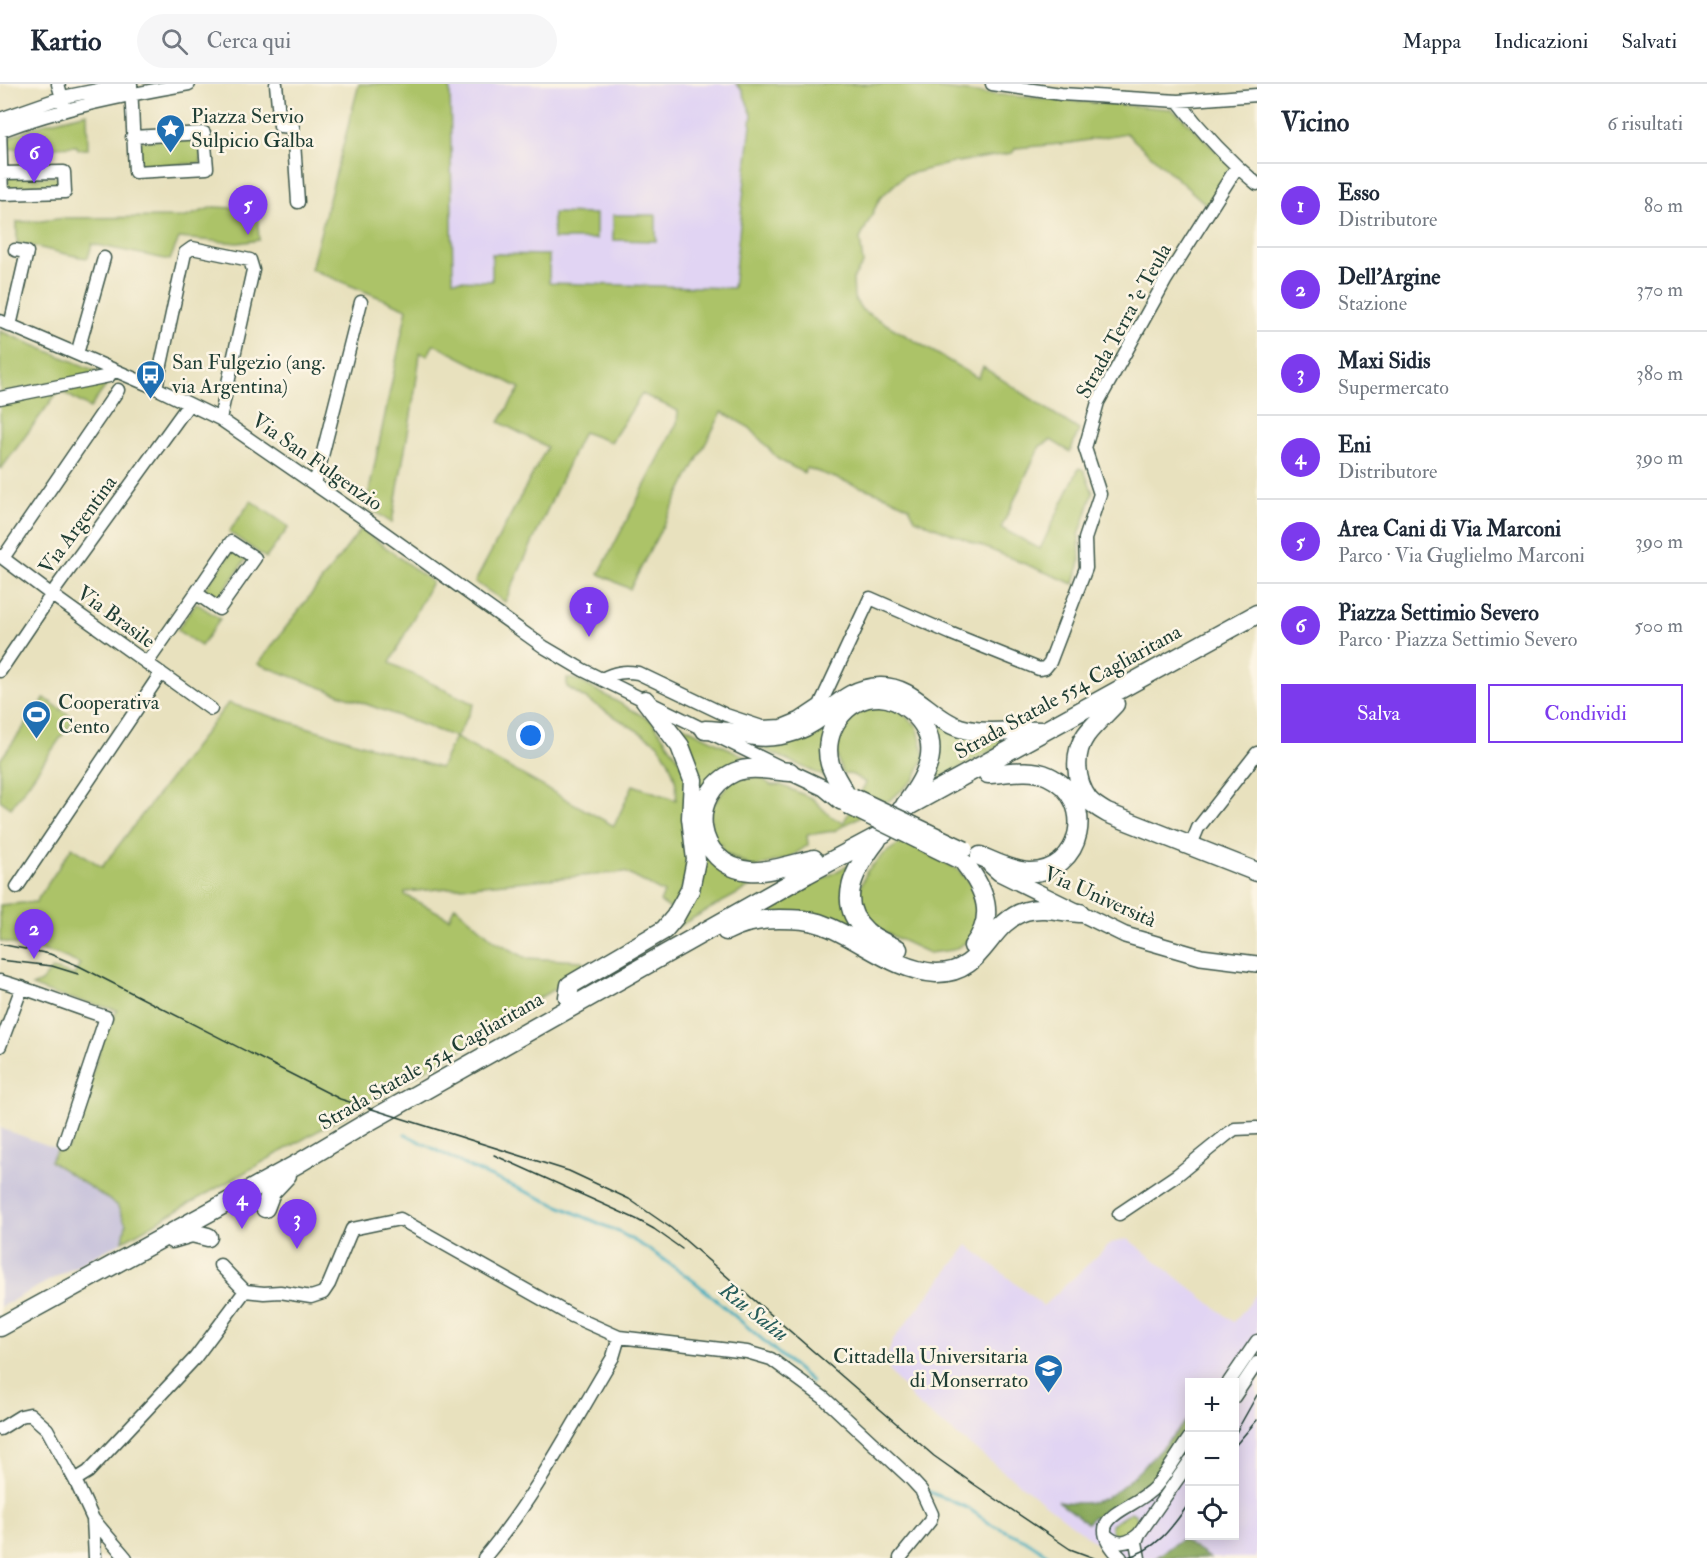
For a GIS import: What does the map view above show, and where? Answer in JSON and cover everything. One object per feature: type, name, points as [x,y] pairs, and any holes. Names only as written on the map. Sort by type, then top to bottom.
[{"type":"highway","name":"Strada Statale 554 Cagliaritana","points":[[906,811],[1042,731],[1257,614]]},
{"type":"highway","name":"Strada Statale 554 Cagliaritana","points":[[906,811],[988,774],[1257,627]]},
{"type":"highway","points":[[705,730],[719,730],[757,737],[798,730],[855,692],[882,687],[900,691],[914,698],[941,719],[960,728],[980,732],[1017,729],[1042,731]]},
{"type":"highway","points":[[847,798],[831,766],[828,749],[829,736],[838,718],[853,705],[867,698],[881,697],[899,701],[925,726],[931,744],[925,775],[906,811]]},
{"type":"highway","points":[[568,997],[570,985],[664,930],[675,917],[690,890],[696,860],[691,818],[693,780],[680,746],[645,700]]},
{"type":"highway","points":[[1115,704],[1086,736],[1081,745],[1077,766],[1085,794],[1107,813],[1257,872]]},
{"type":"highway","points":[[790,771],[751,769],[736,772],[718,783],[706,801],[702,818],[704,835],[715,855],[733,867],[752,872],[814,860]]},
{"type":"highway","points":[[967,858],[1020,871],[1040,871],[1054,865],[1068,854],[1078,831],[1078,811],[1075,801],[1056,781],[1037,773],[988,774]]},
{"type":"highway","name":"Strada Statale 554 Cagliaritana","points":[[388,1104],[568,997],[814,860],[878,832]]},
{"type":"highway","name":"Strada Statale 554 Cagliaritana","points":[[0,1315],[702,934],[878,832]]},
{"type":"highway","points":[[878,832],[854,874],[850,889],[852,913],[867,933],[926,961],[941,962],[965,954],[975,945],[981,933],[987,915],[986,901],[967,858]]},
{"type":"highway","points":[[702,934],[717,936],[748,922],[768,919],[802,919],[824,925],[901,964],[922,971],[942,973],[960,969],[976,958],[1000,926],[1016,915],[1041,909],[1080,913]]},
{"type":"highway","name":"Strada Statale 554 Cagliaritana","points":[[0,1328],[298,1163],[363,1118]]},
{"type":"highway","points":[[265,1208],[271,1192],[298,1163]]},
{"type":"highway","points":[[153,1243],[192,1233],[208,1238]]},
{"type":"main road","name":"Via Università","points":[[790,771],[1125,935],[1202,957],[1254,965]]},
{"type":"street","points":[[58,84],[64,103]]},
{"type":"street","points":[[0,119],[130,87],[189,84]]},
{"type":"street","points":[[276,84],[280,126],[293,127],[298,202]]},
{"type":"street","points":[[992,84],[1061,94],[1178,101],[1257,95]]},
{"type":"street","points":[[130,87],[132,137],[135,172],[207,168],[204,133],[132,137]]},
{"type":"street","points":[[1178,101],[1197,126],[1257,184]]},
{"type":"street","points":[[1,173],[64,172],[65,192],[2,194],[1,173],[0,130],[64,103]]},
{"type":"street","name":"Strada Terra 'e Teula","points":[[605,681],[612,674],[624,671],[638,673],[726,715],[762,727],[782,726],[799,719],[820,705],[870,598],[1039,669],[1045,668],[1050,662],[1086,568],[1085,539],[1100,494],[1085,448],[1098,402],[1165,281],[1237,167]]},
{"type":"street","points":[[156,388],[185,253],[192,248],[250,260],[253,270],[220,419]]},
{"type":"street","points":[[5,324],[27,252],[15,249]]},
{"type":"street","points":[[77,354],[104,258]]},
{"type":"street","points":[[315,484],[362,302]]},
{"type":"street","name":"Via San Fulgenzio","points":[[5,324],[156,388],[220,419],[520,631],[590,673]]},
{"type":"street","points":[[0,398],[109,376],[113,370]]},
{"type":"street","points":[[2,557],[118,390]]},
{"type":"street","name":"Via Argentina","points":[[0,671],[189,404]]},
{"type":"street","points":[[147,663],[231,542],[255,558],[219,609],[196,593]]},
{"type":"street","name":"Via Brasile","points":[[2,557],[211,709]]},
{"type":"street","points":[[17,887],[161,673]]},
{"type":"street","name":"Via Università","points":[[590,673],[790,771]]},
{"type":"street","points":[[1191,845],[1198,828],[1257,753]]},
{"type":"street","points":[[0,981],[106,1017],[64,1143]]},
{"type":"street","points":[[0,1046],[22,987]]},
{"type":"street","points":[[1119,1214],[1186,1169],[1235,1129],[1257,1128]]},
{"type":"street","points":[[220,1265],[245,1291],[280,1292],[311,1298],[322,1293],[329,1284],[352,1229],[400,1219],[572,1316],[619,1337],[747,1352],[771,1359],[824,1398],[921,1490],[930,1506],[932,1514],[930,1521],[900,1558]]},
{"type":"street","points":[[75,1480],[88,1472],[195,1358],[245,1291]]},
{"type":"street","points":[[484,1558],[546,1469],[613,1357],[619,1337]]},
{"type":"street","points":[[1232,1378],[1257,1341]]},
{"type":"street","points":[[1239,1390],[1257,1363]]},
{"type":"street","points":[[0,1430],[21,1416],[30,1414],[47,1430],[75,1480],[93,1519],[126,1558]]},
{"type":"street","points":[[1121,1558],[1110,1547],[1105,1534],[1106,1522],[1111,1516],[1155,1487],[1185,1444]]},
{"type":"street","points":[[1139,1558],[1136,1542],[1139,1534],[1185,1468]]},
{"type":"street","points":[[93,1519],[95,1558]]},
{"type":"street","points":[[1105,1534],[1115,1542],[1121,1543],[1139,1534]]},
{"type":"shaded area","points":[[450,84],[736,84],[742,90],[752,115],[733,288],[452,280]]},
{"type":"shaded area","points":[[0,1128],[58,1149],[50,1161],[117,1205],[126,1224],[123,1241],[0,1307]]},
{"type":"shaded area","name":"Cittadella Universitaria di Monserrato","points":[[1128,1239],[1234,1322],[1257,1293],[1257,1558],[1113,1558],[919,1406],[890,1372],[887,1359],[892,1341],[968,1245],[1043,1306],[1111,1243]]},
{"type":"green space","points":[[359,84],[450,84],[453,280],[492,281],[492,254],[549,255],[549,283],[733,288],[752,115],[742,90],[736,84],[902,84],[976,93],[1171,109],[1230,165],[1230,172],[1209,207],[1126,133],[1071,143],[1016,148],[1012,153],[952,163],[905,175],[880,198],[860,239],[863,264],[853,279],[854,298],[862,310],[978,378],[983,367],[1079,430],[1070,452],[1051,440],[1040,446],[1001,528],[1040,549],[1079,468],[1084,470],[1093,493],[1079,535],[1080,562],[1074,584],[915,519],[909,507],[889,497],[807,468],[804,473],[779,460],[750,428],[722,412],[630,589],[599,574],[677,423],[678,411],[642,394],[611,442],[583,432],[505,602],[475,582],[547,447],[499,422],[520,388],[434,344],[428,355],[420,353],[392,523],[366,506],[407,309],[311,269]]},
{"type":"green space","points":[[87,113],[88,149],[78,149],[77,146],[6,149],[6,139],[39,125]]},
{"type":"green space","points":[[200,138],[201,163],[140,167],[138,141]]},
{"type":"green space","points":[[8,177],[60,177],[60,188],[8,189]]},
{"type":"green space","points":[[213,207],[257,209],[259,240],[238,243],[179,238],[170,260],[92,244],[88,258],[17,243],[17,222],[65,218],[186,217]]},
{"type":"green space","points":[[553,213],[596,214],[596,239],[553,239]]},
{"type":"green space","points":[[613,215],[656,215],[656,241],[613,240]]},
{"type":"green space","points":[[0,331],[103,374],[0,393]]},
{"type":"green space","points":[[109,382],[90,408],[61,391]]},
{"type":"green space","points":[[60,389],[1,469],[0,402]]},
{"type":"green space","points":[[251,501],[289,527],[266,558],[229,532]]},
{"type":"green space","points":[[361,529],[432,582],[390,663],[474,704],[456,738],[614,826],[633,785],[676,800],[676,785],[672,770],[657,743],[567,687],[567,678],[578,680],[652,721],[686,769],[690,867],[674,911],[660,902],[664,893],[625,872],[405,892],[405,895],[449,918],[455,906],[495,941],[526,958],[583,961],[587,970],[488,1028],[465,1048],[123,1241],[126,1224],[117,1205],[50,1161],[58,1149],[68,1148],[109,1022],[112,1022],[117,1010],[56,995],[32,986],[41,982],[52,969],[74,975],[80,964],[57,954],[0,941],[0,905],[36,902],[72,847],[102,867],[228,703],[440,768],[455,737],[258,664]]},
{"type":"green space","points":[[233,550],[246,559],[216,602],[202,593]]},
{"type":"green space","points":[[196,603],[220,619],[201,646],[177,630]]},
{"type":"green space","name":"Cooperativa Cento","points":[[45,698],[74,719],[11,808],[0,800],[0,760]]},
{"type":"green space","points":[[878,705],[896,708],[917,726],[925,756],[914,780],[890,800],[834,831],[807,835],[808,845],[789,858],[752,868],[722,853],[722,844],[715,844],[712,836],[710,809],[732,779],[760,777],[771,785],[781,785],[813,799],[830,816],[843,823],[866,783],[853,775],[842,773],[834,745],[848,716]]},
{"type":"green space","points":[[924,711],[1016,737],[931,784],[929,783]]},
{"type":"green space","points":[[833,713],[834,781],[741,739]]},
{"type":"green space","points":[[673,721],[748,758],[748,763],[700,801],[671,724]]},
{"type":"green space","points":[[701,840],[770,876],[675,928]]},
{"type":"green space","points":[[903,841],[956,868],[969,881],[981,916],[970,940],[953,950],[929,953],[873,927],[861,911],[860,888],[867,871],[884,854]]},
{"type":"green space","points":[[852,863],[858,935],[769,913],[767,909]]},
{"type":"green space","points":[[1185,1422],[1185,1443],[1143,1492],[1103,1511],[1100,1517],[1093,1517],[1087,1523],[1058,1501],[1090,1503],[1100,1500],[1122,1486],[1147,1464]]},
{"type":"green space","points":[[1131,1512],[1136,1515],[1140,1526],[1132,1536],[1123,1539],[1111,1533],[1111,1525]]},
{"type":"green space","points":[[1181,1539],[1209,1558],[1156,1558]]},
{"type":"waterway","name":"Riu Saliu","points":[[405,1134],[471,1168],[619,1232],[650,1250],[695,1282],[812,1382]]},
{"type":"waterway","name":"Riu Saliu","points":[[925,1490],[968,1508],[989,1523],[1025,1540],[1053,1558]]},
{"type":"tram line","points":[[0,944],[50,954],[79,966],[340,1099],[569,1171],[629,1199],[671,1228],[934,1456],[1070,1549],[1094,1558]]},
{"type":"tram line","points":[[0,960],[52,966],[78,974]]},
{"type":"tram line","points":[[494,1155],[636,1219],[682,1249]]},
{"type":"tram line","points":[[1236,1432],[1257,1395]]},
{"type":"tram line","points":[[1239,1441],[1257,1420]]},
{"type":"tram line","points":[[1124,1558],[1135,1555],[1154,1544],[1170,1529],[1185,1509]]},
{"type":"place","name":"Piazza Servio Sulpicio Galba","points":[[170,154]]},
{"type":"place","name":"Piazza Settimio Severo","points":[[34,183]]},
{"type":"place","name":"Area Cani di Via Marconi","points":[[248,235]]},
{"type":"place","name":"San Fulgezio (ang. via Argentina)","points":[[151,400]]},
{"type":"place","name":"Esso","points":[[589,637]]},
{"type":"place","name":"Cooperativa Cento","points":[[37,740]]},
{"type":"place","name":"Dell'Argine","points":[[34,959]]},
{"type":"place","name":"Eni","points":[[242,1229]]},
{"type":"place","name":"Maxi Sidis","points":[[297,1249]]},
{"type":"place","name":"Cittadella Universitaria di Monserrato","points":[[1049,1394]]}]
